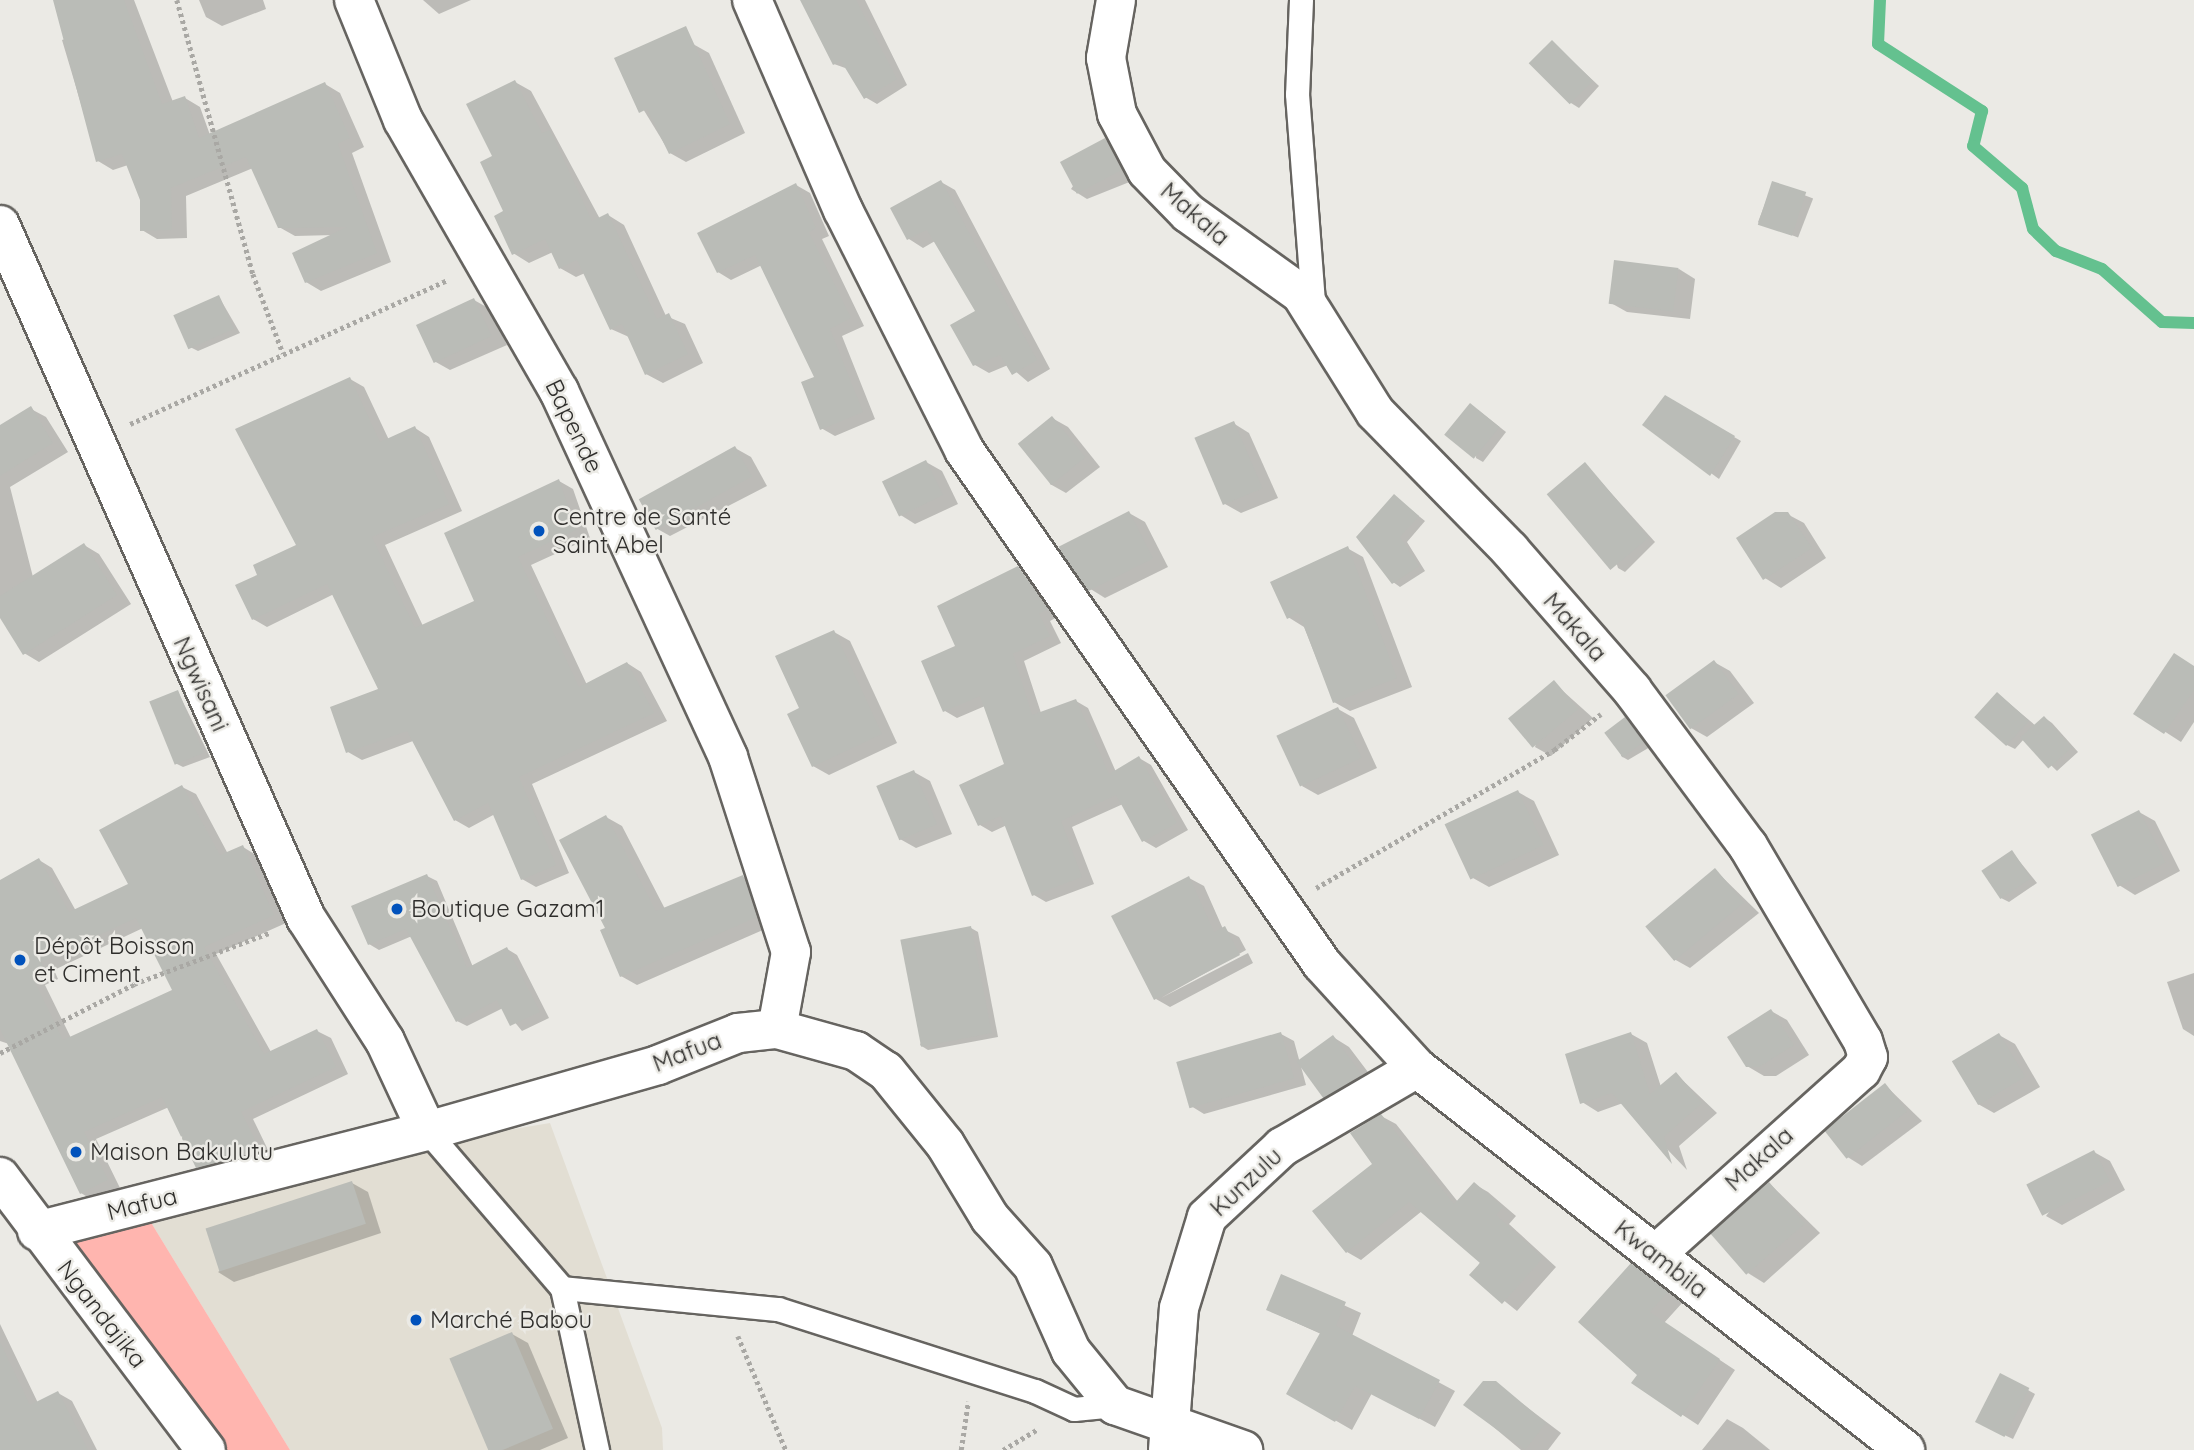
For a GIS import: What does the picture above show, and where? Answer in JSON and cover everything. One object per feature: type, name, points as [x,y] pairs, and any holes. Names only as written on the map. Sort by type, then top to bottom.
[{"type":"street","name":"Bapende","points":[[354,0],[403,120],[559,391],[728,757],[791,951],[777,1029]]},
{"type":"street","points":[[752,0],[848,222],[964,450],[1322,964],[1417,1068]]},
{"type":"street","name":"Makala","points":[[1116,0],[1105,58],[1117,114],[1147,172],[1188,213],[1286,281],[1314,310],[1375,412],[1510,550],[1632,690],[1748,846],[1868,1057],[1861,1070],[1656,1254]]},
{"type":"street","name":"Ngwisani","points":[[0,225],[92,442],[306,918],[385,1041],[427,1130]]},
{"type":"street","name":"Mafua","points":[[37,1231],[427,1130],[658,1065],[738,1033],[777,1029],[856,1051],[886,1071],[945,1144],[990,1218],[1033,1266],[1072,1351],[1115,1405]]},
{"type":"street","name":"Kwambila","points":[[1417,1068],[1905,1450]]},
{"type":"street","name":"Kunzulu","points":[[1168,1435],[1179,1308],[1207,1217],[1282,1147],[1417,1068]]},
{"type":"street","name":"Ngandajika","points":[[0,1177],[37,1231],[199,1448]]},
{"type":"street","points":[[1115,1405],[1168,1435],[1243,1450]]},
{"type":"lane","points":[[1301,0],[1297,94],[1314,310]]},
{"type":"lane","points":[[427,1130],[562,1287],[597,1450]]},
{"type":"lane","points":[[562,1287],[734,1300],[852,1329],[1074,1409],[1115,1405]]},
{"type":"path","points":[[177,0],[253,274],[283,353]]},
{"type":"path","points":[[92,442],[487,262]]},
{"type":"path","points":[[1282,908],[1554,750],[1632,690]]},
{"type":"path","points":[[0,1053],[134,984],[306,918]]},
{"type":"path","points":[[734,1300],[739,1349],[786,1450]]},
{"type":"path","points":[[961,1450],[972,1373]]},
{"type":"shaded area","name":"Marché Babou","points":[[550,1123],[662,1428],[663,1450],[290,1450],[144,1211],[401,1148]]},
{"type":"shaded area","points":[[144,1211],[290,1450],[206,1450],[37,1231]]},
{"type":"building","points":[[53,0],[124,0],[162,104],[185,96],[199,138],[325,82],[350,138],[338,144],[377,253],[305,283],[292,253],[347,227],[278,228],[246,157],[171,188],[172,230],[140,231],[140,200],[122,154],[96,162]]},
{"type":"building","points":[[800,0],[856,0],[897,79],[864,99],[841,61],[833,65]]},
{"type":"building","points":[[686,26],[730,124],[669,154],[647,109],[639,113],[614,58]]},
{"type":"building","points":[[1552,40],[1593,81],[1570,104],[1529,63]]},
{"type":"building","points":[[515,80],[542,133],[550,130],[592,221],[608,213],[657,319],[669,313],[688,354],[645,375],[622,324],[610,330],[577,260],[559,269],[545,239],[512,255],[494,216],[503,211],[480,162],[492,156],[466,104]]},
{"type":"building","points":[[1105,138],[1122,170],[1077,194],[1060,162]]},
{"type":"building","points":[[941,180],[1037,360],[1012,375],[1000,355],[973,366],[950,325],[975,311],[927,230],[907,240],[890,208]]},
{"type":"building","points":[[1772,181],[1806,192],[1792,236],[1758,225]]},
{"type":"building","points":[[796,183],[816,228],[809,232],[851,318],[830,329],[863,412],[820,430],[801,382],[814,377],[755,255],[717,273],[697,233]]},
{"type":"building","points":[[1614,260],[1679,268],[1673,312],[1609,304]]},
{"type":"building","points":[[219,295],[234,329],[188,349],[173,315]]},
{"type":"building","points":[[474,298],[492,336],[434,363],[416,325]]},
{"type":"building","points":[[350,377],[380,442],[415,426],[449,504],[372,537],[415,628],[474,601],[444,533],[559,479],[576,530],[518,557],[579,687],[627,662],[654,713],[519,777],[556,865],[521,880],[488,803],[454,821],[407,731],[346,753],[330,707],[378,689],[327,584],[252,620],[235,585],[257,575],[253,565],[296,545],[235,429]]},
{"type":"building","points":[[1665,395],[1735,436],[1710,476],[1642,425]]},
{"type":"building","points":[[1470,403],[1500,427],[1474,459],[1444,435]]},
{"type":"building","points":[[31,406],[53,443],[0,476],[0,425]]},
{"type":"building","points":[[1052,416],[1085,457],[1051,485],[1018,444]]},
{"type":"building","points":[[1234,421],[1263,488],[1223,505],[1194,438]]},
{"type":"building","points":[[735,446],[752,477],[656,530],[639,499]]},
{"type":"building","points":[[926,460],[943,495],[899,517],[882,481]]},
{"type":"building","points":[[1585,462],[1649,538],[1610,570],[1547,494]]},
{"type":"building","points":[[1394,494],[1419,516],[1400,537],[1419,566],[1392,584],[1356,537]]},
{"type":"building","points":[[1129,511],[1153,558],[1083,594],[1059,547]]},
{"type":"building","points":[[1775,512],[1788,512],[1812,548],[1763,580],[1736,538]]},
{"type":"building","points":[[84,543],[117,595],[23,655],[0,618],[0,596]]},
{"type":"building","points":[[1348,546],[1397,678],[1333,703],[1299,613],[1287,619],[1270,582]]},
{"type":"building","points":[[1018,566],[1048,609],[1039,614],[1050,636],[1013,654],[1032,715],[1076,699],[1109,774],[1139,756],[1177,823],[1142,842],[1116,795],[1061,821],[1082,877],[1032,896],[1001,816],[978,826],[959,785],[1004,764],[980,696],[943,712],[921,661],[955,646],[937,606]]},
{"type":"building","points":[[834,630],[882,734],[812,767],[787,714],[799,708],[775,656]]},
{"type":"building","points":[[2174,653],[2194,666],[2194,690],[2164,734],[2133,714]]},
{"type":"building","points":[[1714,660],[1739,694],[1690,729],[1665,695]]},
{"type":"building","points":[[1554,680],[1578,709],[1532,748],[1508,719]]},
{"type":"building","points":[[178,690],[203,753],[175,765],[149,702]]},
{"type":"building","points":[[1997,692],[2029,721],[2006,746],[1974,717]]},
{"type":"building","points":[[1338,707],[1362,758],[1300,786],[1276,736]]},
{"type":"building","points":[[2044,716],[2072,747],[2048,769],[2020,737]]},
{"type":"building","points":[[1625,717],[1644,742],[1623,757],[1604,733]]},
{"type":"building","points":[[914,770],[937,824],[899,840],[876,786]]},
{"type":"building","points":[[182,785],[220,855],[243,845],[274,915],[204,947],[264,1054],[317,1029],[336,1067],[241,1112],[257,1144],[223,1161],[196,1168],[162,1097],[84,1132],[108,1180],[80,1194],[0,1029],[0,880],[39,858],[69,912],[128,884],[99,830]],"holes":[[[136,918],[172,990],[63,1040],[33,978],[46,971],[41,962]]]},
{"type":"building","points":[[1518,790],[1544,845],[1470,880],[1445,824]]},
{"type":"building","points":[[2139,810],[2166,863],[2118,887],[2091,835]]},
{"type":"building","points":[[606,815],[656,911],[743,875],[757,917],[620,977],[600,930],[605,928],[559,840]]},
{"type":"building","points":[[2012,850],[2031,878],[2000,899],[1981,871]]},
{"type":"building","points":[[1715,868],[1744,902],[1674,961],[1645,926]]},
{"type":"building","points":[[427,874],[467,968],[507,947],[540,1012],[510,1026],[497,1000],[456,1022],[406,929],[368,945],[351,906]]},
{"type":"building","points":[[1189,876],[1214,932],[1225,926],[1240,955],[1154,1000],[1111,916]]},
{"type":"building","points":[[971,926],[992,1033],[921,1047],[900,940]]},
{"type":"building","points":[[1771,1009],[1794,1045],[1759,1067],[1746,1067],[1727,1037]]},
{"type":"building","points":[[1281,1032],[1294,1078],[1189,1108],[1176,1062]]},
{"type":"building","points":[[1631,1032],[1650,1094],[1676,1072],[1702,1103],[1664,1137],[1672,1164],[1612,1093],[1580,1104],[1565,1054]]},
{"type":"building","points":[[1999,1033],[2025,1077],[1978,1105],[1952,1061]]},
{"type":"building","points":[[1333,1035],[1362,1075],[1325,1101],[1297,1061]]},
{"type":"building","points":[[1885,1083],[1907,1111],[1846,1159],[1824,1130]]},
{"type":"building","points":[[1381,1114],[1454,1204],[1474,1182],[1503,1207],[1496,1215],[1543,1258],[1502,1304],[1469,1275],[1480,1263],[1409,1202],[1346,1253],[1312,1211],[1372,1164],[1350,1133]]},
{"type":"building","points":[[2094,1150],[2110,1181],[2042,1216],[2026,1185]]},
{"type":"building","points":[[352,1181],[366,1224],[219,1271],[206,1229]]},
{"type":"building","points":[[1769,1182],[1805,1224],[1746,1275],[1710,1233]]},
{"type":"building","points":[[1631,1263],[1668,1292],[1650,1312],[1720,1359],[1681,1417],[1631,1383],[1637,1375],[1578,1322]]},
{"type":"building","points":[[1281,1274],[1346,1302],[1336,1326],[1440,1380],[1419,1419],[1355,1386],[1335,1422],[1286,1394],[1320,1333],[1266,1310]]},
{"type":"building","points":[[512,1332],[553,1429],[503,1450],[488,1450],[449,1359]]},
{"type":"building","points":[[0,1342],[30,1405],[58,1391],[88,1450],[0,1450]]},
{"type":"building","points":[[2000,1373],[2029,1388],[2004,1437],[1975,1422]]},
{"type":"building","points":[[1483,1381],[1496,1381],[1546,1423],[1525,1450],[1463,1405]]},
{"type":"waterway","points":[[1880,0],[1878,44],[1982,111],[1973,146],[2022,188],[2033,229],[2056,251],[2102,269],[2162,322],[2194,323]]},
{"type":"place","name":"Centre de Santé Saint Abel","points":[[539,531]]},
{"type":"place","name":"Boutique Gazam1","points":[[397,909]]},
{"type":"place","name":"Dépôt Boisson et Ciment","points":[[20,960]]},
{"type":"place","name":"Maison Bakulutu","points":[[76,1152]]},
{"type":"place","name":"Marché Babou","points":[[416,1320]]}]
